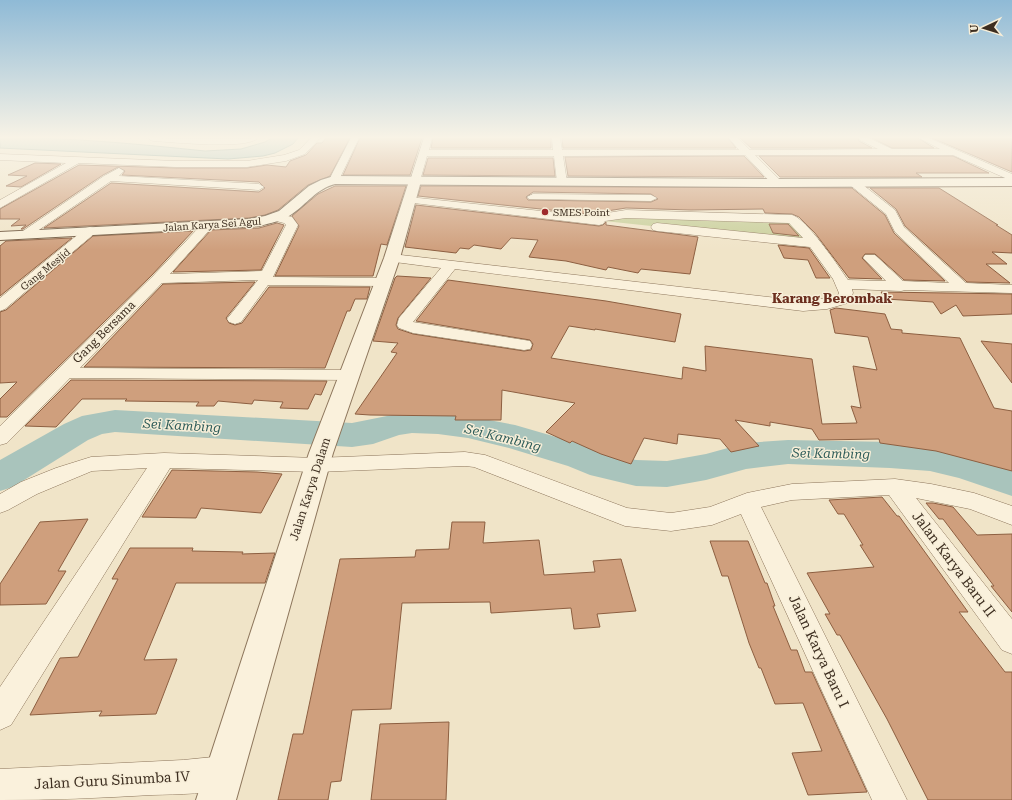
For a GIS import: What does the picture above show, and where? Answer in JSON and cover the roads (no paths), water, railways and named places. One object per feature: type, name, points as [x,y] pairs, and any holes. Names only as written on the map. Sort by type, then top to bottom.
[{"type":"main road","name":"Jalan Karya Sei Agul","points":[[0,236],[249,223],[276,217],[289,210],[311,189],[323,183],[334,180],[777,183],[1012,182]]},
{"type":"main road","name":"Jalan Karya Dalam","points":[[220,786],[319,459],[392,258],[415,181]]},
{"type":"street","points":[[0,205],[51,175]]},
{"type":"street","points":[[23,235],[112,175]]},
{"type":"street","points":[[334,180],[336,175]]},
{"type":"street","points":[[415,181],[417,175]]},
{"type":"street","points":[[561,175],[562,182]]},
{"type":"street","points":[[770,175],[777,183]]},
{"type":"street","points":[[108,178],[259,187]]},
{"type":"street","points":[[532,182],[534,214]]},
{"type":"street","points":[[854,183],[891,212],[899,229],[963,288]]},
{"type":"street","points":[[533,197],[651,198]]},
{"type":"street","points":[[409,200],[813,243]]},
{"type":"street","points":[[392,258],[803,306],[827,304],[843,300],[846,294],[843,284],[796,222],[785,219],[626,214],[586,220]]},
{"type":"street","points":[[235,319],[265,278],[292,225],[288,220],[276,217]]},
{"type":"street","name":"Gang Bersama","points":[[0,438],[9,421],[63,373],[158,279],[208,225]]},
{"type":"street","name":"Gang Mesjid","points":[[0,306],[90,231]]},
{"type":"street","points":[[870,258],[901,287]]},
{"type":"street","points":[[452,264],[405,321],[405,325],[413,328],[524,345]]},
{"type":"street","points":[[158,279],[265,278],[383,282]]},
{"type":"street","points":[[843,284],[1008,291]]},
{"type":"street","points":[[63,373],[349,375]]},
{"type":"street","points":[[0,504],[29,488],[64,473],[91,464],[164,460],[465,458],[477,460],[625,517],[671,522],[712,516],[747,502],[792,492],[895,487],[931,492],[974,501],[1012,516]]},
{"type":"street","points":[[0,714],[164,460]]},
{"type":"street","name":"Jalan Karya Baru II","points":[[895,487],[1012,641]]},
{"type":"street","name":"Jalan Karya Baru I","points":[[747,502],[890,800]]},
{"type":"street","name":"Jalan Guru Sinumba IV","points":[[0,786],[184,777],[220,786]]},
{"type":"waterway","name":"Sei Kambing","points":[[0,477],[76,432],[94,424],[115,421],[352,435],[373,432],[393,425],[412,422],[438,423],[468,427],[515,437],[581,457],[603,466],[636,473],[667,474],[706,467],[746,456],[788,452],[890,455],[930,458],[967,467],[1012,482]]},
{"type":"place","name":"SMES Point","points":[[545,212]]},
{"type":"district","name":"Karang Berombak","points":[[832,298]]}]
